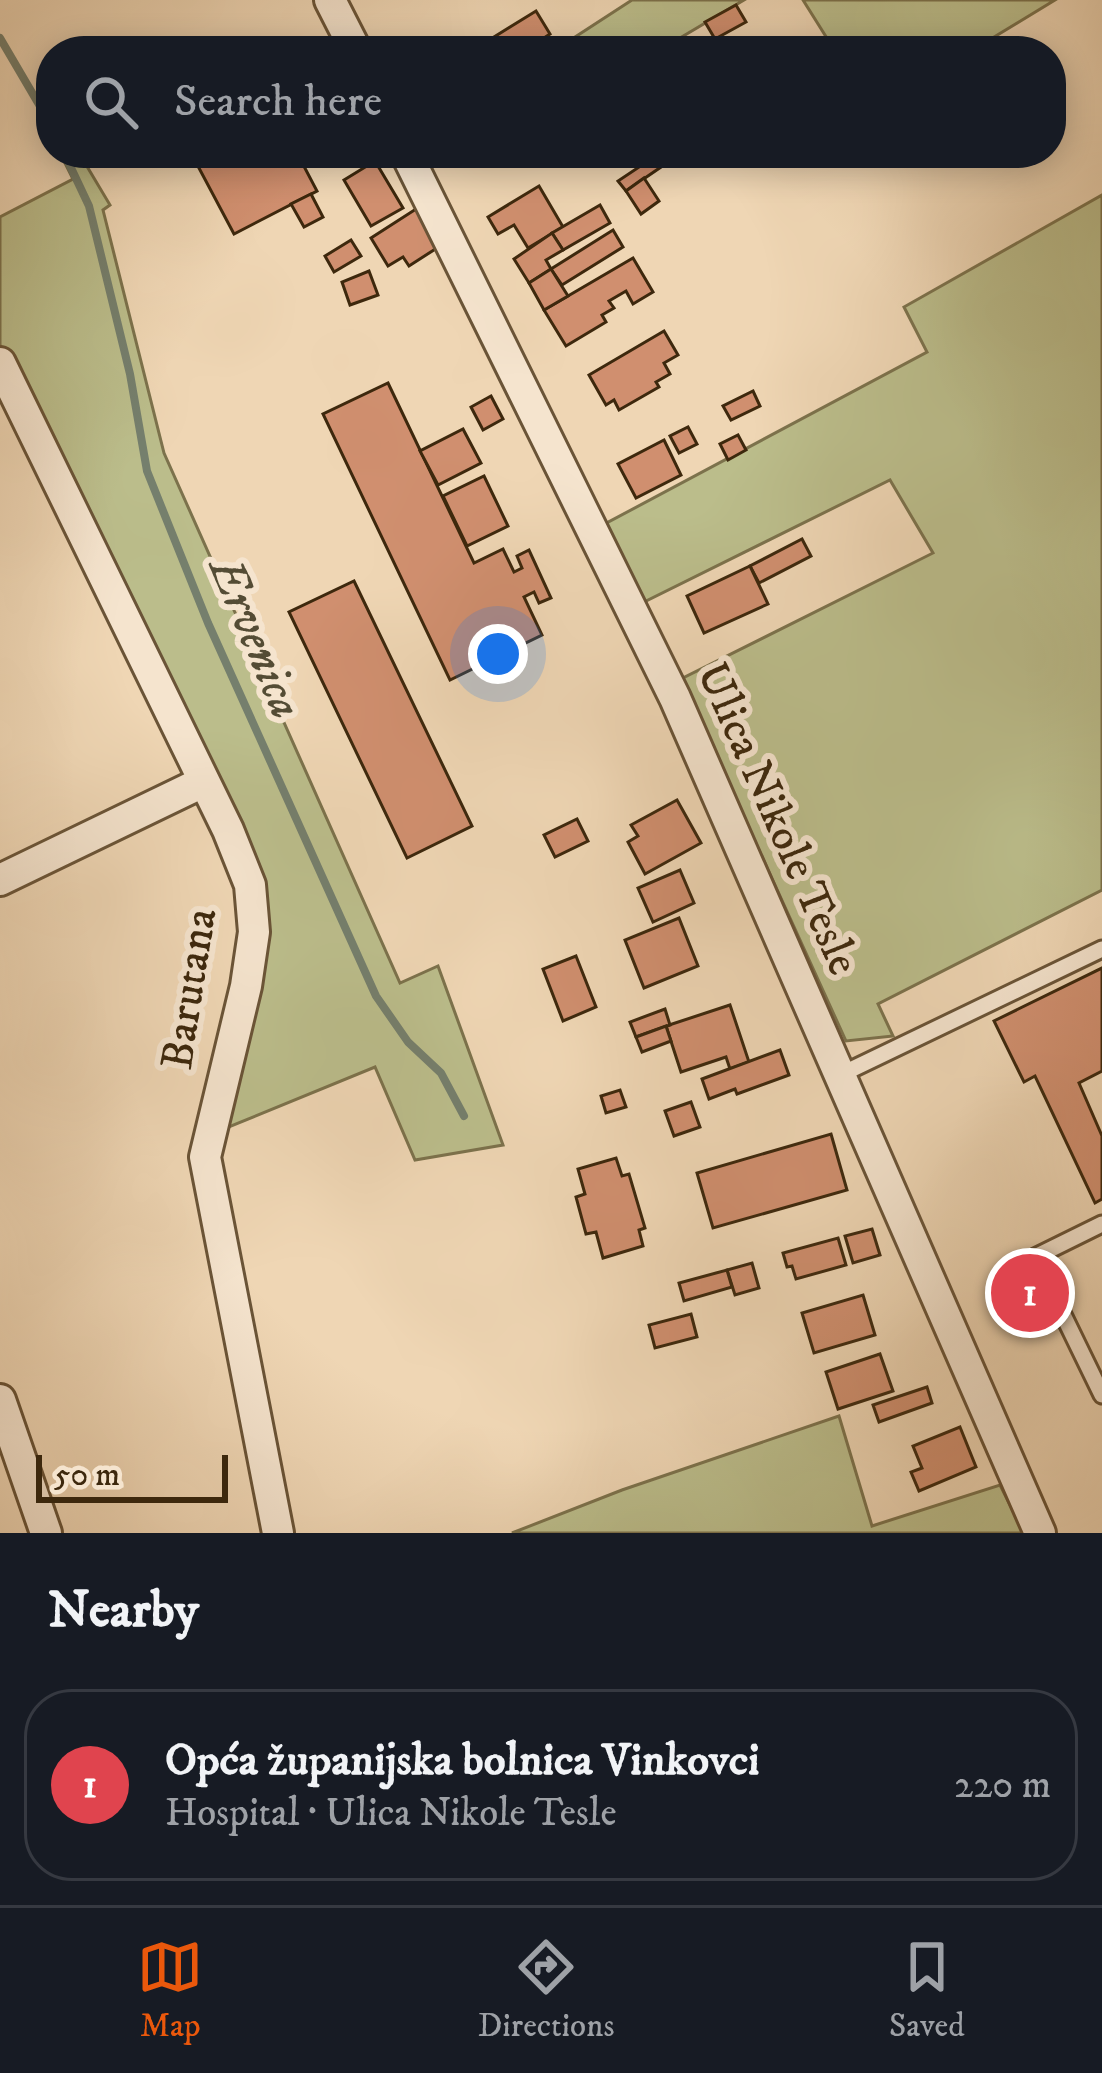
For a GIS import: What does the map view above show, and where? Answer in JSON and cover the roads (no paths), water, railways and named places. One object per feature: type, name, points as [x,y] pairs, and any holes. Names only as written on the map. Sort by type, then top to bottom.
[{"type":"street","points":[[330,0],[348,36]]},
{"type":"street","name":"Ulica Nikole Tesle","points":[[413,168],[675,698],[1040,1533]]},
{"type":"street","name":"Barutana","points":[[0,363],[250,885],[254,932],[246,986],[205,1156],[278,1533]]},
{"type":"street","points":[[0,880],[203,782]]},
{"type":"street","points":[[0,1400],[46,1533]]},
{"type":"lane","points":[[842,1074],[1102,949]]},
{"type":"lane","points":[[1102,1224],[1036,1257],[1102,1394]]},
{"type":"waterway","name":"Ervenica","points":[[0,38],[36,99]]},
{"type":"waterway","name":"Ervenica","points":[[71,168],[89,206],[130,374],[147,471],[208,623],[376,996],[408,1042],[441,1073],[464,1116]]},
{"type":"place","name":"Opća županijska bolnica Vinkovci","points":[[1030,1293]]}]
